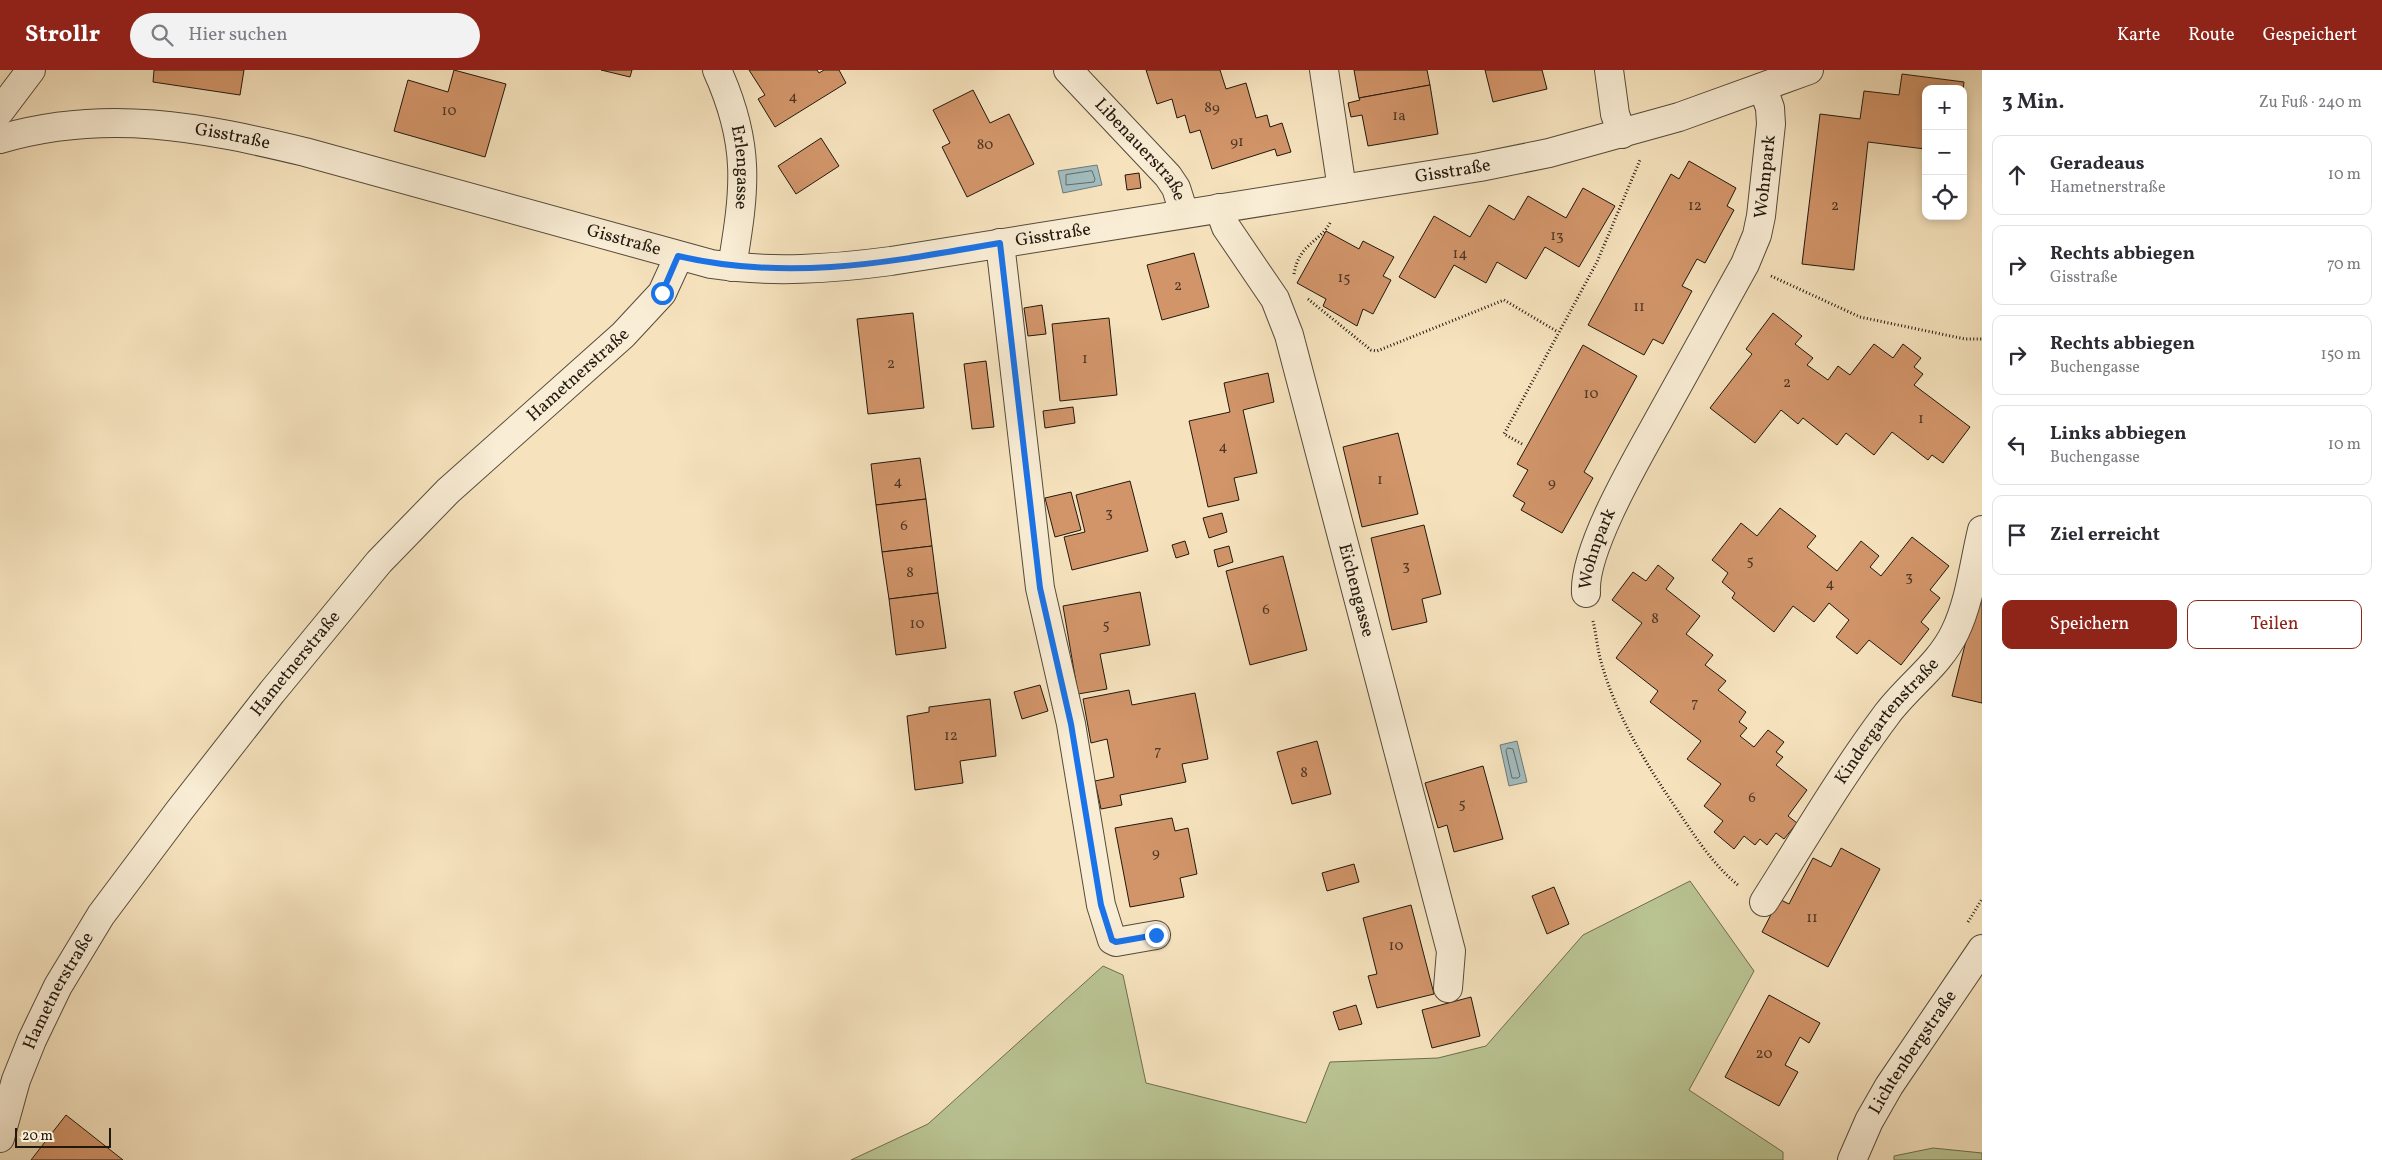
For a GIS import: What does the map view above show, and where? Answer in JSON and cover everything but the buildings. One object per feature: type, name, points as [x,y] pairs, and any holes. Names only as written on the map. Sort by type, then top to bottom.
[{"type":"street","points":[[0,111],[31,70]]},
{"type":"street","name":"Erlengasse","points":[[718,70],[736,119],[744,162],[744,187],[732,267]]},
{"type":"street","name":"Libenauerstraße","points":[[1068,70],[1168,176],[1176,188],[1184,213]]},
{"type":"street","points":[[1324,70],[1335,190]]},
{"type":"street","points":[[1609,70],[1616,114],[1630,132]]},
{"type":"street","name":"Gisstraße","points":[[0,138],[29,130],[102,122],[174,125],[222,133],[305,152],[678,256],[732,267],[792,270],[846,267],[1480,167],[1630,132],[1763,88],[1809,70]]},
{"type":"street","name":"Wohnpark","points":[[1586,593],[1585,580],[1592,554],[1631,472],[1745,264],[1757,235],[1770,145],[1770,108],[1763,88]]},
{"type":"street","name":"Eichengasse","points":[[1219,208],[1226,227],[1275,299],[1289,335],[1451,951],[1448,988]]},
{"type":"street","points":[[1000,243],[1040,588],[1071,724],[1101,905],[1112,940],[1116,942],[1156,935]]},
{"type":"street","name":"Hametnerstraße","points":[[0,1138],[16,1080],[32,1040],[58,986],[102,915],[179,810],[272,692],[379,562],[448,491],[623,336],[662,293],[678,256]]},
{"type":"street","name":"Kindergartenstraße","points":[[1764,902],[1868,740],[1893,706],[1941,654],[1955,633],[1964,607],[1982,530]]},
{"type":"street","name":"Lichtenbergstraße","points":[[1852,1160],[1869,1120],[1889,1086],[1982,949]]},
{"type":"path","points":[[1522,444],[1504,434],[1597,262],[1641,160],[1641,148],[1630,132]]},
{"type":"path","points":[[1294,278],[1299,258],[1306,246],[1327,229],[1332,214],[1335,190]]},
{"type":"path","points":[[1745,264],[1860,317],[1950,336],[1982,339]]},
{"type":"path","points":[[1306,297],[1371,350],[1377,351],[1504,300],[1558,332]]},
{"type":"path","name":"Wohnpark","points":[[1586,593],[1600,658],[1609,686],[1633,740],[1658,782],[1712,858],[1733,880],[1764,902]]},
{"type":"green space","points":[[1690,881],[1754,971],[1689,1090],[1783,1152],[1783,1160],[851,1160],[928,1124],[1103,966],[1123,975],[1146,1083],[1306,1123],[1330,1062],[1438,1058],[1486,1046],[1583,935]]},
{"type":"green space","points":[[1933,1148],[1982,1153],[1982,1160],[1894,1160],[1894,1156]]},
{"type":"water","points":[[1097,165],[1102,185],[1063,193],[1058,171]]},
{"type":"water","points":[[1517,741],[1527,782],[1509,786],[1500,745]]},
{"type":"route","points":[[662,293],[669,281],[678,256],[732,267],[792,270],[846,267],[1000,243],[1040,588],[1071,724],[1101,905],[1109,936],[1112,940],[1116,942],[1156,935]]}]
